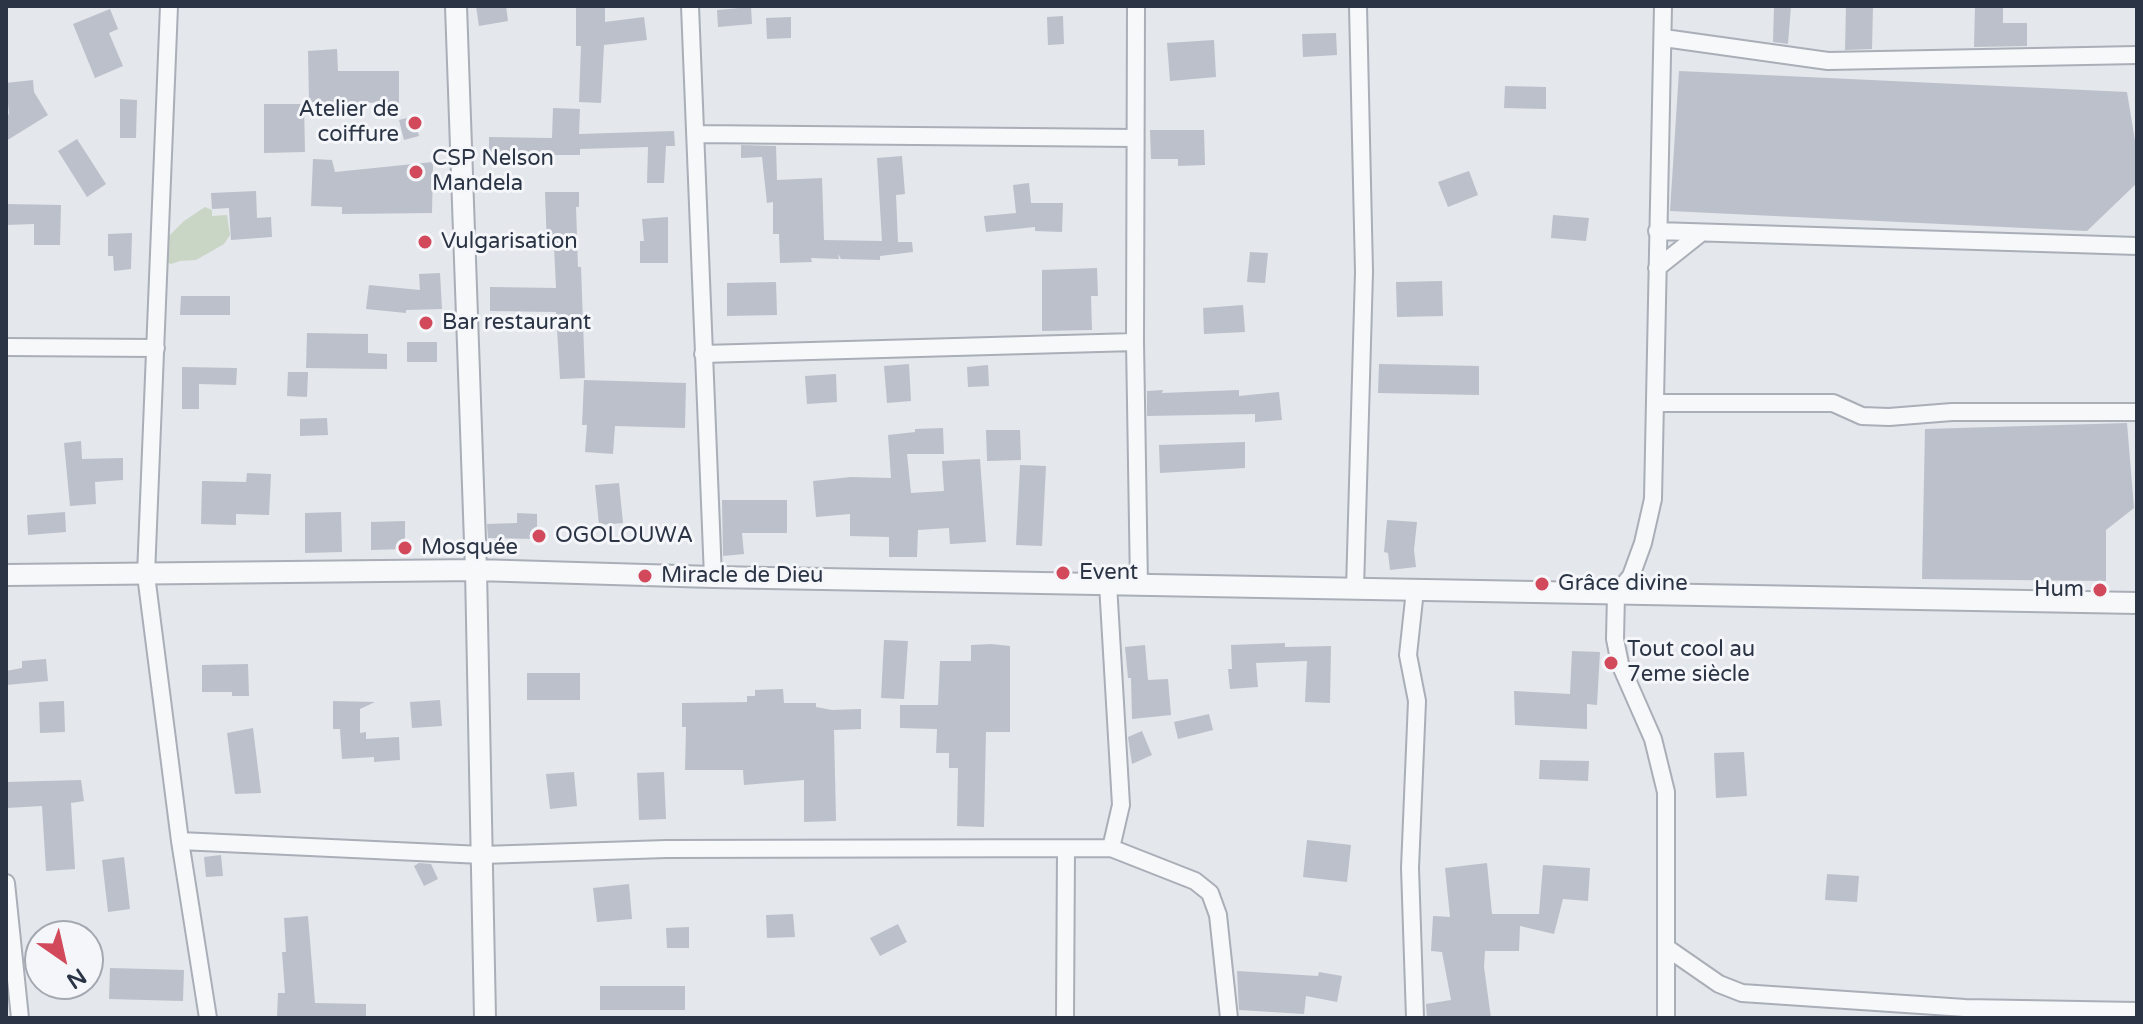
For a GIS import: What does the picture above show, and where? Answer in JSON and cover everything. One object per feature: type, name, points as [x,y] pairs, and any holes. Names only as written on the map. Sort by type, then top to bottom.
[{"type":"street","points":[[169,6],[146,575],[180,841],[208,1018]]},
{"type":"street","points":[[456,6],[476,570],[485,1018]]},
{"type":"street","points":[[690,6],[713,577]]},
{"type":"street","points":[[1136,6],[1135,342],[1139,585]]},
{"type":"street","points":[[1355,589],[1364,272],[1358,6]]},
{"type":"street","points":[[1663,6],[1653,499],[1643,543],[1631,576],[1616,594],[1615,639],[1620,664],[1653,739],[1666,792],[1666,1018]]},
{"type":"street","points":[[1664,38],[1828,61],[2137,55]]},
{"type":"street","points":[[695,134],[1135,138]]},
{"type":"street","points":[[1657,231],[2137,246]]},
{"type":"street","points":[[1657,268],[1701,233]]},
{"type":"street","points":[[703,354],[1135,342]]},
{"type":"street","points":[[6,347],[156,348]]},
{"type":"street","points":[[1656,403],[1833,403],[1862,416],[1889,417],[1952,412],[2137,412]]},
{"type":"street","points":[[6,575],[476,570],[2137,603]]},
{"type":"street","points":[[1108,584],[1121,805],[1111,848]]},
{"type":"street","points":[[1415,590],[1408,655],[1417,701],[1410,868],[1415,1018]]},
{"type":"street","points":[[180,841],[482,855],[666,849],[1111,848],[1195,881],[1210,893],[1218,915],[1229,1018]]},
{"type":"street","points":[[1065,1018],[1066,850]]},
{"type":"street","points":[[6,883],[20,1018]]},
{"type":"street","points":[[1667,948],[1719,984],[1742,993],[1965,1008],[2137,1011]]},
{"type":"green space","points":[[205,207],[212,210],[212,216],[227,215],[230,235],[224,244],[196,260],[171,264],[164,261],[168,237]]},
{"type":"building","points":[[476,6],[506,6],[508,21],[479,26]]},
{"type":"building","points":[[576,6],[605,6],[605,22],[644,17],[647,40],[604,45],[601,103],[579,102],[581,46],[576,46]]},
{"type":"building","points":[[1774,6],[1791,6],[1788,44],[1773,42]]},
{"type":"building","points":[[1846,6],[1873,6],[1872,49],[1845,50]]},
{"type":"building","points":[[1975,6],[2003,6],[2003,23],[2027,23],[2027,46],[1974,47]]},
{"type":"building","points":[[751,7],[752,24],[718,27],[717,10]]},
{"type":"building","points":[[110,9],[118,29],[109,33],[123,66],[95,78],[73,24]]},
{"type":"building","points":[[1063,16],[1064,44],[1048,45],[1047,17]]},
{"type":"building","points":[[791,17],[791,38],[767,39],[766,18]]},
{"type":"building","points":[[1336,33],[1337,55],[1303,57],[1302,34]]},
{"type":"building","points":[[1214,40],[1216,77],[1170,81],[1167,43]]},
{"type":"building","points":[[337,49],[338,71],[399,71],[399,103],[309,102],[308,51]]},
{"type":"building","points":[[1679,71],[2127,92],[2137,153],[2137,183],[2087,231],[1670,211]]},
{"type":"building","points":[[33,80],[34,92],[48,115],[6,141],[6,116],[9,114],[6,83]]},
{"type":"building","points":[[1505,86],[1546,87],[1546,109],[1504,108]]},
{"type":"building","points":[[120,99],[137,100],[136,138],[120,138]]},
{"type":"building","points":[[264,104],[304,104],[305,152],[264,153]]},
{"type":"building","points":[[553,108],[580,109],[579,134],[674,131],[675,146],[666,146],[664,183],[647,183],[648,147],[580,149],[580,155],[489,155],[489,137],[552,138]]},
{"type":"building","points":[[414,116],[419,136],[404,140],[399,120]]},
{"type":"building","points":[[1150,130],[1204,130],[1205,165],[1178,166],[1178,159],[1151,159]]},
{"type":"building","points":[[77,139],[106,184],[87,197],[58,151]]},
{"type":"building","points":[[741,145],[776,146],[777,180],[822,178],[824,240],[882,241],[877,158],[902,156],[905,194],[896,195],[898,242],[912,242],[913,252],[880,256],[880,260],[841,259],[838,254],[839,259],[811,258],[812,262],[780,263],[779,234],[773,234],[773,202],[767,203],[762,157],[741,158]]},
{"type":"building","points":[[313,159],[332,160],[335,172],[433,162],[432,213],[342,214],[342,207],[311,206]]},
{"type":"building","points":[[1469,171],[1478,195],[1448,207],[1438,182]]},
{"type":"building","points":[[1029,183],[1031,203],[1063,203],[1062,232],[1035,231],[1035,227],[986,232],[984,216],[1016,213],[1013,185]]},
{"type":"building","points":[[256,191],[257,218],[271,217],[272,237],[231,240],[229,208],[212,209],[211,193]]},
{"type":"building","points":[[545,192],[579,192],[579,207],[576,207],[585,378],[560,379],[556,312],[490,311],[490,287],[556,288],[554,247],[547,248]]},
{"type":"building","points":[[6,204],[61,205],[60,245],[34,245],[34,224],[6,225]]},
{"type":"building","points":[[1553,215],[1589,218],[1586,241],[1551,238]]},
{"type":"building","points":[[668,217],[668,263],[640,263],[640,241],[644,241],[642,219]]},
{"type":"building","points":[[132,233],[131,269],[114,271],[113,256],[108,256],[108,234]]},
{"type":"building","points":[[1250,252],[1268,253],[1265,283],[1247,282]]},
{"type":"building","points":[[1097,268],[1098,296],[1091,296],[1092,330],[1042,331],[1042,270]]},
{"type":"building","points":[[440,273],[442,309],[406,310],[406,313],[366,309],[369,285],[420,290],[419,274]]},
{"type":"building","points":[[1442,281],[1443,316],[1397,317],[1396,282]]},
{"type":"building","points":[[776,282],[777,315],[727,316],[727,283]]},
{"type":"building","points":[[181,296],[230,296],[230,315],[180,315]]},
{"type":"building","points":[[1243,305],[1245,332],[1204,334],[1203,308]]},
{"type":"building","points":[[307,333],[368,334],[368,353],[387,354],[387,369],[306,368]]},
{"type":"building","points":[[407,342],[437,342],[437,362],[407,362]]},
{"type":"building","points":[[909,364],[911,401],[887,403],[884,366]]},
{"type":"building","points":[[1379,364],[1479,366],[1479,395],[1378,393]]},
{"type":"building","points":[[988,365],[989,386],[968,387],[967,367]]},
{"type":"building","points":[[182,367],[237,368],[236,385],[199,384],[199,409],[182,409]]},
{"type":"building","points":[[288,372],[308,372],[307,397],[287,396]]},
{"type":"building","points":[[836,374],[837,402],[807,404],[805,376]]},
{"type":"building","points":[[584,380],[686,383],[685,428],[615,426],[613,454],[585,452],[587,425],[582,425]]},
{"type":"building","points":[[1163,390],[1162,393],[1239,390],[1239,396],[1279,392],[1282,420],[1255,422],[1255,414],[1147,416],[1147,391]]},
{"type":"building","points":[[327,418],[328,435],[300,436],[300,419]]},
{"type":"building","points":[[2127,423],[2134,508],[2106,530],[2106,581],[1922,579],[1925,429]]},
{"type":"building","points":[[943,428],[944,454],[907,454],[911,493],[944,491],[942,461],[980,459],[986,542],[950,544],[949,528],[918,530],[917,557],[889,557],[889,537],[850,536],[850,514],[816,517],[813,481],[851,477],[891,478],[888,435],[915,432],[915,429]]},
{"type":"building","points":[[986,430],[1020,430],[1021,460],[987,461]]},
{"type":"building","points":[[81,441],[82,459],[123,458],[123,480],[95,482],[96,504],[70,506],[64,443]]},
{"type":"building","points":[[1245,442],[1245,468],[1160,473],[1159,445]]},
{"type":"building","points":[[1020,465],[1046,466],[1042,546],[1016,545]]},
{"type":"building","points":[[247,473],[271,474],[269,515],[236,514],[236,525],[201,524],[202,481],[246,482]]},
{"type":"building","points":[[619,483],[623,523],[599,525],[595,485]]},
{"type":"building","points":[[722,500],[787,500],[787,533],[742,533],[744,554],[723,556]]},
{"type":"building","points":[[65,512],[66,532],[28,535],[27,515]]},
{"type":"building","points":[[341,512],[342,552],[305,553],[305,513]]},
{"type":"building","points":[[517,513],[537,514],[537,539],[488,538],[487,524],[517,523]]},
{"type":"building","points":[[1387,520],[1417,522],[1416,567],[1390,570],[1388,553],[1384,552]]},
{"type":"building","points":[[405,521],[405,549],[371,550],[371,522]]},
{"type":"building","points":[[884,640],[908,641],[904,699],[881,698]]},
{"type":"building","points":[[1285,643],[1285,647],[1331,646],[1330,703],[1305,702],[1307,661],[1256,663],[1258,687],[1230,689],[1228,669],[1232,669],[1231,645]]},
{"type":"building","points":[[971,645],[1010,646],[1010,732],[986,732],[984,827],[957,826],[958,768],[949,768],[949,753],[936,753],[937,729],[900,728],[900,705],[938,705],[940,661],[971,661]]},
{"type":"building","points":[[1145,645],[1148,680],[1168,679],[1171,715],[1132,719],[1131,678],[1128,678],[1125,647]]},
{"type":"building","points":[[1572,651],[1600,652],[1597,705],[1587,704],[1587,729],[1515,725],[1514,691],[1570,694]]},
{"type":"building","points":[[46,659],[48,681],[6,685],[6,671],[22,668],[22,661]]},
{"type":"building","points":[[248,664],[249,696],[232,696],[232,692],[202,692],[202,665]]},
{"type":"building","points":[[527,673],[580,673],[580,700],[527,700]]},
{"type":"building","points":[[783,689],[784,703],[816,703],[816,707],[832,710],[861,709],[861,729],[834,730],[836,821],[804,822],[804,780],[744,785],[743,770],[685,770],[686,727],[682,727],[682,703],[747,702],[747,696],[755,696],[755,690]]},
{"type":"building","points":[[440,700],[442,726],[412,728],[410,702]]},
{"type":"building","points":[[64,701],[65,732],[40,733],[39,702]]},
{"type":"building","points":[[333,701],[375,702],[360,709],[360,733],[366,732],[366,739],[399,737],[400,760],[374,762],[374,757],[342,759],[340,729],[333,729]]},
{"type":"building","points":[[1209,714],[1213,730],[1178,739],[1174,722]]},
{"type":"building","points":[[253,728],[261,793],[235,794],[227,733]]},
{"type":"building","points":[[1142,731],[1152,755],[1132,764],[1128,737]]},
{"type":"building","points":[[1744,752],[1747,796],[1716,798],[1714,753]]},
{"type":"building","points":[[1540,760],[1589,761],[1588,781],[1539,779]]},
{"type":"building","points":[[574,772],[577,806],[550,809],[546,774]]},
{"type":"building","points":[[664,772],[666,819],[639,820],[637,773]]},
{"type":"building","points":[[81,780],[84,801],[71,803],[75,869],[46,871],[42,806],[7,808],[6,782]]},
{"type":"building","points":[[1307,840],[1351,845],[1347,882],[1303,877]]},
{"type":"building","points":[[221,855],[223,876],[206,877],[204,857]]},
{"type":"building","points":[[124,857],[130,909],[108,912],[102,860]]},
{"type":"building","points":[[1487,863],[1492,914],[1539,914],[1543,865],[1590,868],[1588,901],[1563,899],[1554,934],[1520,926],[1519,951],[1485,951],[1484,967],[1491,1018],[1427,1018],[1426,1004],[1451,1000],[1442,952],[1431,951],[1433,916],[1450,917],[1445,868]]},
{"type":"building","points":[[431,864],[438,879],[424,886],[414,866]]},
{"type":"building","points":[[1827,874],[1859,876],[1857,902],[1825,900]]},
{"type":"building","points":[[629,884],[632,919],[597,922],[593,888]]},
{"type":"building","points":[[793,914],[795,937],[767,938],[766,915]]},
{"type":"building","points":[[308,916],[315,1003],[366,1004],[366,1018],[277,1018],[278,993],[285,993],[282,952],[286,952],[284,918]]},
{"type":"building","points":[[898,924],[907,942],[880,956],[870,938]]},
{"type":"building","points":[[689,927],[689,948],[667,948],[666,928]]},
{"type":"building","points":[[110,968],[184,970],[183,1001],[109,999]]},
{"type":"building","points":[[1237,971],[1318,976],[1319,972],[1342,976],[1337,1002],[1306,996],[1304,1014],[1239,1010]]},
{"type":"building","points":[[600,986],[685,986],[685,1010],[600,1010]]},
{"type":"place","name":"Atelier de coiffure","points":[[415,123]]},
{"type":"place","name":"CSP Nelson Mandela","points":[[416,172]]},
{"type":"place","name":"Vulgarisation","points":[[425,242]]},
{"type":"place","name":"Bar restaurant","points":[[426,323]]},
{"type":"place","name":"OGOLOUWA","points":[[539,536]]},
{"type":"place","name":"Mosquée","points":[[405,548]]},
{"type":"place","name":"Event","points":[[1063,573]]},
{"type":"place","name":"Miracle de Dieu","points":[[645,576]]},
{"type":"place","name":"Grâce divine","points":[[1542,584]]},
{"type":"place","name":"Hum","points":[[2100,590]]},
{"type":"place","name":"Tout cool au 7eme siècle","points":[[1611,663]]}]
